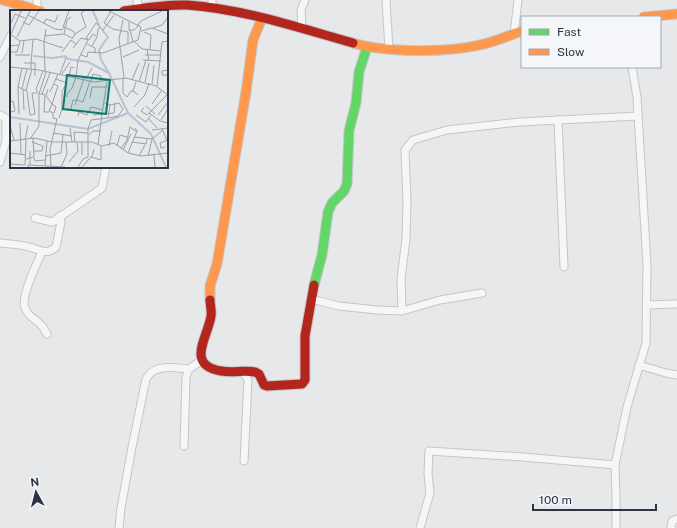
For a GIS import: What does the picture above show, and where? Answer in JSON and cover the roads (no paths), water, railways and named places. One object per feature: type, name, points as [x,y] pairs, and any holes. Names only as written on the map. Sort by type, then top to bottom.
[{"type":"street","points":[[3,0],[33,10],[37,0]]},
{"type":"street","points":[[302,29],[302,10],[305,0]]},
{"type":"street","points":[[386,0],[389,49]]},
{"type":"street","points":[[128,10],[138,7],[161,5],[212,4],[367,47],[432,50],[485,44],[518,32],[518,0]]},
{"type":"street","points":[[655,16],[677,14]]},
{"type":"street","points":[[262,18],[254,40],[217,264],[210,292],[209,303],[211,314],[200,351],[202,360],[210,368],[221,371],[241,372],[252,370],[259,374],[264,385],[267,386],[302,384],[305,380],[305,336],[311,299],[322,255],[328,212],[332,203],[344,191],[347,184],[349,130],[356,103],[359,72],[367,47]]},
{"type":"street","points":[[0,58],[10,37]]},
{"type":"street","points":[[616,528],[614,465],[627,407],[646,343],[647,265],[638,116],[632,68]]},
{"type":"street","points":[[0,115],[6,118],[6,141],[0,162]]},
{"type":"street","points":[[402,311],[401,278],[406,239],[407,202],[405,150],[413,140],[447,130],[520,122],[638,116]]},
{"type":"street","points":[[558,120],[564,267]]},
{"type":"street","points":[[35,218],[52,222],[102,188],[106,168]]},
{"type":"street","points":[[0,243],[29,247],[42,252],[50,251],[56,247],[61,222],[60,216]]},
{"type":"street","points":[[42,252],[28,286],[24,305],[32,318],[42,325],[47,334]]},
{"type":"street","points":[[311,299],[339,306],[402,311],[440,300],[482,293]]},
{"type":"street","points":[[646,305],[677,304]]},
{"type":"street","points":[[184,446],[186,377],[189,369],[202,360]]},
{"type":"street","points":[[639,365],[666,374],[677,375]]},
{"type":"street","points":[[119,528],[132,447],[146,379],[152,371],[157,369],[189,369]]},
{"type":"street","points":[[241,372],[248,380],[244,460]]},
{"type":"street","points":[[420,528],[430,493],[428,473],[429,451],[614,465]]},
{"type":"street","points":[[671,528],[672,521],[677,519]]}]
